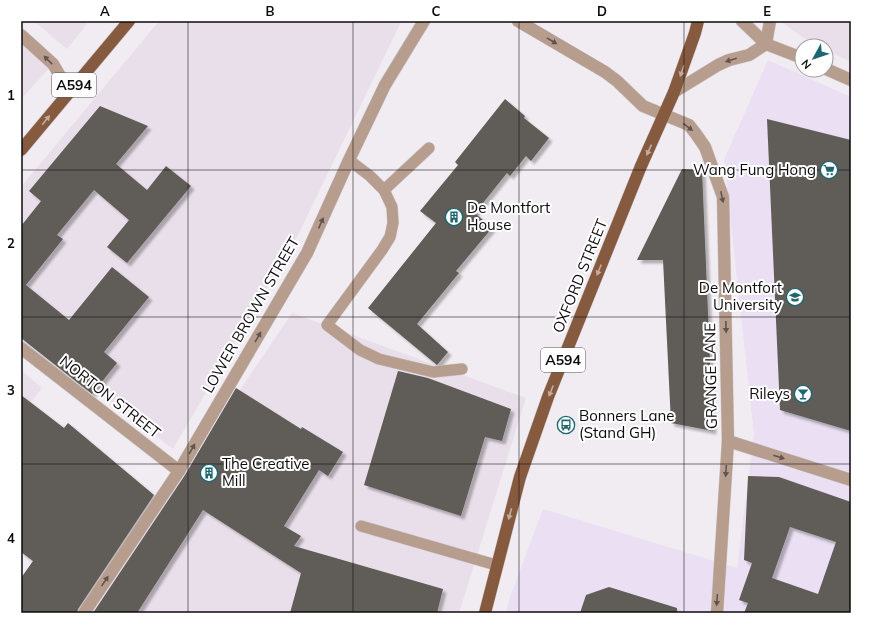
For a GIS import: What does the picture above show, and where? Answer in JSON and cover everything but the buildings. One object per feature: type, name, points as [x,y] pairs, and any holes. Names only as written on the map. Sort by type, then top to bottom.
[{"type":"main road","name":"A594","points":[[21,150],[69,90],[129,21]]},
{"type":"main road","name":"A594","points":[[665,115],[698,21]]},
{"type":"main road","name":"OXFORD STREET","points":[[484,613],[520,477],[548,397],[641,166],[665,115]]},
{"type":"street","name":"LOWER BROWN STREET","points":[[84,613],[179,471],[307,253],[385,85],[424,21]]},
{"type":"street","name":"GRANGE LANE","points":[[518,21],[605,72],[617,81],[643,106],[689,125],[705,147],[723,197],[728,441],[717,613]]},
{"type":"street","points":[[742,21],[766,44],[794,55]]},
{"type":"street","points":[[674,92],[718,65],[729,60],[750,55],[766,44],[770,21]]},
{"type":"street","points":[[21,35],[53,64],[69,90]]},
{"type":"street","points":[[834,73],[851,80]]},
{"type":"street","name":"NORTON STREET","points":[[21,348],[179,471]]},
{"type":"street","points":[[728,441],[851,480]]},
{"type":"lane","points":[[384,190],[429,148]]},
{"type":"lane","points":[[349,160],[370,176],[384,190],[392,207],[394,223],[390,237],[382,250],[327,325],[360,350],[379,359],[434,372],[462,369]]},
{"type":"lane","points":[[360,526],[496,565]]},
{"type":"shaded area","points":[[34,21],[89,21],[67,49]]},
{"type":"shaded area","points":[[159,21],[400,21],[400,24],[299,233],[173,449],[21,334],[21,187]]},
{"type":"shaded area","points":[[780,21],[851,21],[851,62],[834,54],[834,38],[804,38]]},
{"type":"shaded area","points":[[21,39],[52,65],[21,99]]},
{"type":"shaded area","name":"De Montfort University","points":[[768,60],[794,72],[794,78],[808,78],[851,97],[851,613],[506,613],[509,600],[543,509],[737,568],[754,434],[724,160]]},
{"type":"shaded area","points":[[292,313],[526,398],[459,613],[89,613]]},
{"type":"shaded area","points":[[21,370],[42,388],[21,414]]},
{"type":"place","name":"Wang Fung Hong","points":[[829,170]]},
{"type":"place","name":"De Montfort House","points":[[454,217]]},
{"type":"place","name":"De Montfort University","points":[[795,297]]},
{"type":"place","name":"Rileys","points":[[803,394]]},
{"type":"place","name":"Bonners Lane (Stand GH)","points":[[566,425]]},
{"type":"place","name":"The Creative Mill","points":[[209,473]]}]
